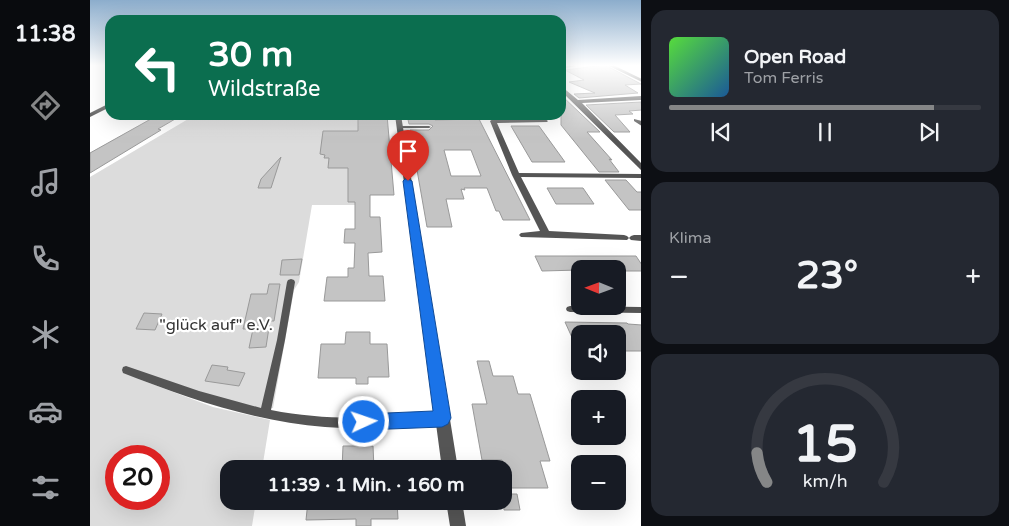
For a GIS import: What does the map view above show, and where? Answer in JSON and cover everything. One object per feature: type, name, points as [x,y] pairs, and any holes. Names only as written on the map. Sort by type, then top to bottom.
[{"type":"street","points":[[566,92],[641,169]]},
{"type":"street","points":[[577,102],[641,98]]},
{"type":"street","points":[[90,115],[105,108]]},
{"type":"street","points":[[399,120],[449,460]]},
{"type":"street","points":[[492,120],[516,175],[546,234]]},
{"type":"street","points":[[632,159],[641,159]]},
{"type":"street","points":[[516,175],[641,176]]},
{"type":"street","points":[[524,235],[546,234],[633,238]]},
{"type":"street","points":[[455,510],[458,526]]},
{"type":"lane","points":[[400,127],[429,127]]},
{"type":"lane","points":[[265,413],[291,282]]},
{"type":"lane","points":[[570,309],[641,310]]},
{"type":"lane","points":[[126,370],[233,407],[324,422],[442,418]]},
{"type":"green space","name":"\"glück auf\" e.V.","points":[[187,120],[367,120],[366,205],[312,205],[299,282],[294,290],[273,408],[252,408],[136,378],[213,407],[270,420],[263,460],[220,460],[220,510],[255,510],[252,526],[90,526],[90,177]]},
{"type":"building","points":[[587,90],[632,90],[638,93],[579,98],[574,94],[595,93]]},
{"type":"building","points":[[566,100],[600,132],[587,132],[612,160],[609,159],[619,172],[599,172],[561,125],[561,120],[566,120]]},
{"type":"building","points":[[641,102],[641,110],[629,111],[633,114],[615,115],[630,132],[614,132],[586,105]]},
{"type":"building","points":[[149,120],[173,120],[158,129],[161,130],[90,173],[90,153]]},
{"type":"building","points":[[358,120],[387,120],[394,195],[370,195],[370,217],[380,217],[382,252],[368,253],[369,276],[383,276],[385,301],[324,301],[327,277],[348,277],[348,268],[354,268],[355,243],[344,243],[345,229],[355,229],[355,202],[348,202],[348,168],[328,168],[329,158],[324,158],[325,155],[320,154],[323,131],[358,131]]},
{"type":"building","points":[[408,120],[480,120],[530,220],[503,220],[499,211],[496,211],[487,188],[464,188],[465,190],[461,189],[464,199],[446,199],[452,227],[427,227],[410,130],[429,130],[433,126],[429,124],[409,124]],"holes":[[[444,150],[471,150],[481,176],[451,176]]]},
{"type":"building","points":[[511,126],[539,126],[565,162],[532,162]]},
{"type":"building","points":[[281,157],[271,188],[258,188],[261,179]]},
{"type":"building","points":[[605,180],[626,180],[637,192],[641,192],[641,210],[629,210]]},
{"type":"building","points":[[547,188],[583,188],[594,204],[556,204]]},
{"type":"building","points":[[535,256],[636,256],[641,264],[641,271],[626,271],[626,260],[571,260],[571,270],[542,271]]},
{"type":"building","points":[[302,259],[299,275],[280,275],[282,260]]},
{"type":"building","points":[[269,284],[280,284],[274,321],[270,321],[266,347],[249,348],[253,329],[243,329],[251,294],[267,294]]},
{"type":"building","points":[[144,313],[162,314],[155,330],[136,329]]},
{"type":"building","points":[[565,322],[641,325],[641,351],[626,351],[626,325],[571,325],[571,335]]},
{"type":"building","points":[[346,332],[370,332],[370,344],[387,344],[389,377],[368,377],[368,384],[356,384],[356,378],[318,378],[321,344],[345,344]]},
{"type":"building","points":[[477,361],[489,361],[493,376],[513,376],[518,394],[530,394],[550,461],[540,461],[548,488],[512,488],[512,460],[482,460],[472,404],[487,404]]},
{"type":"building","points":[[212,365],[228,367],[227,370],[245,373],[239,386],[205,381]]},
{"type":"building","points":[[343,446],[373,446],[374,460],[342,460]]},
{"type":"building","points":[[512,494],[517,494],[520,510],[512,510]]},
{"type":"building","points":[[307,510],[398,510],[398,519],[371,519],[371,526],[356,526],[356,519],[306,520]]},
{"type":"route","points":[[364,422],[442,418],[408,181]]}]
